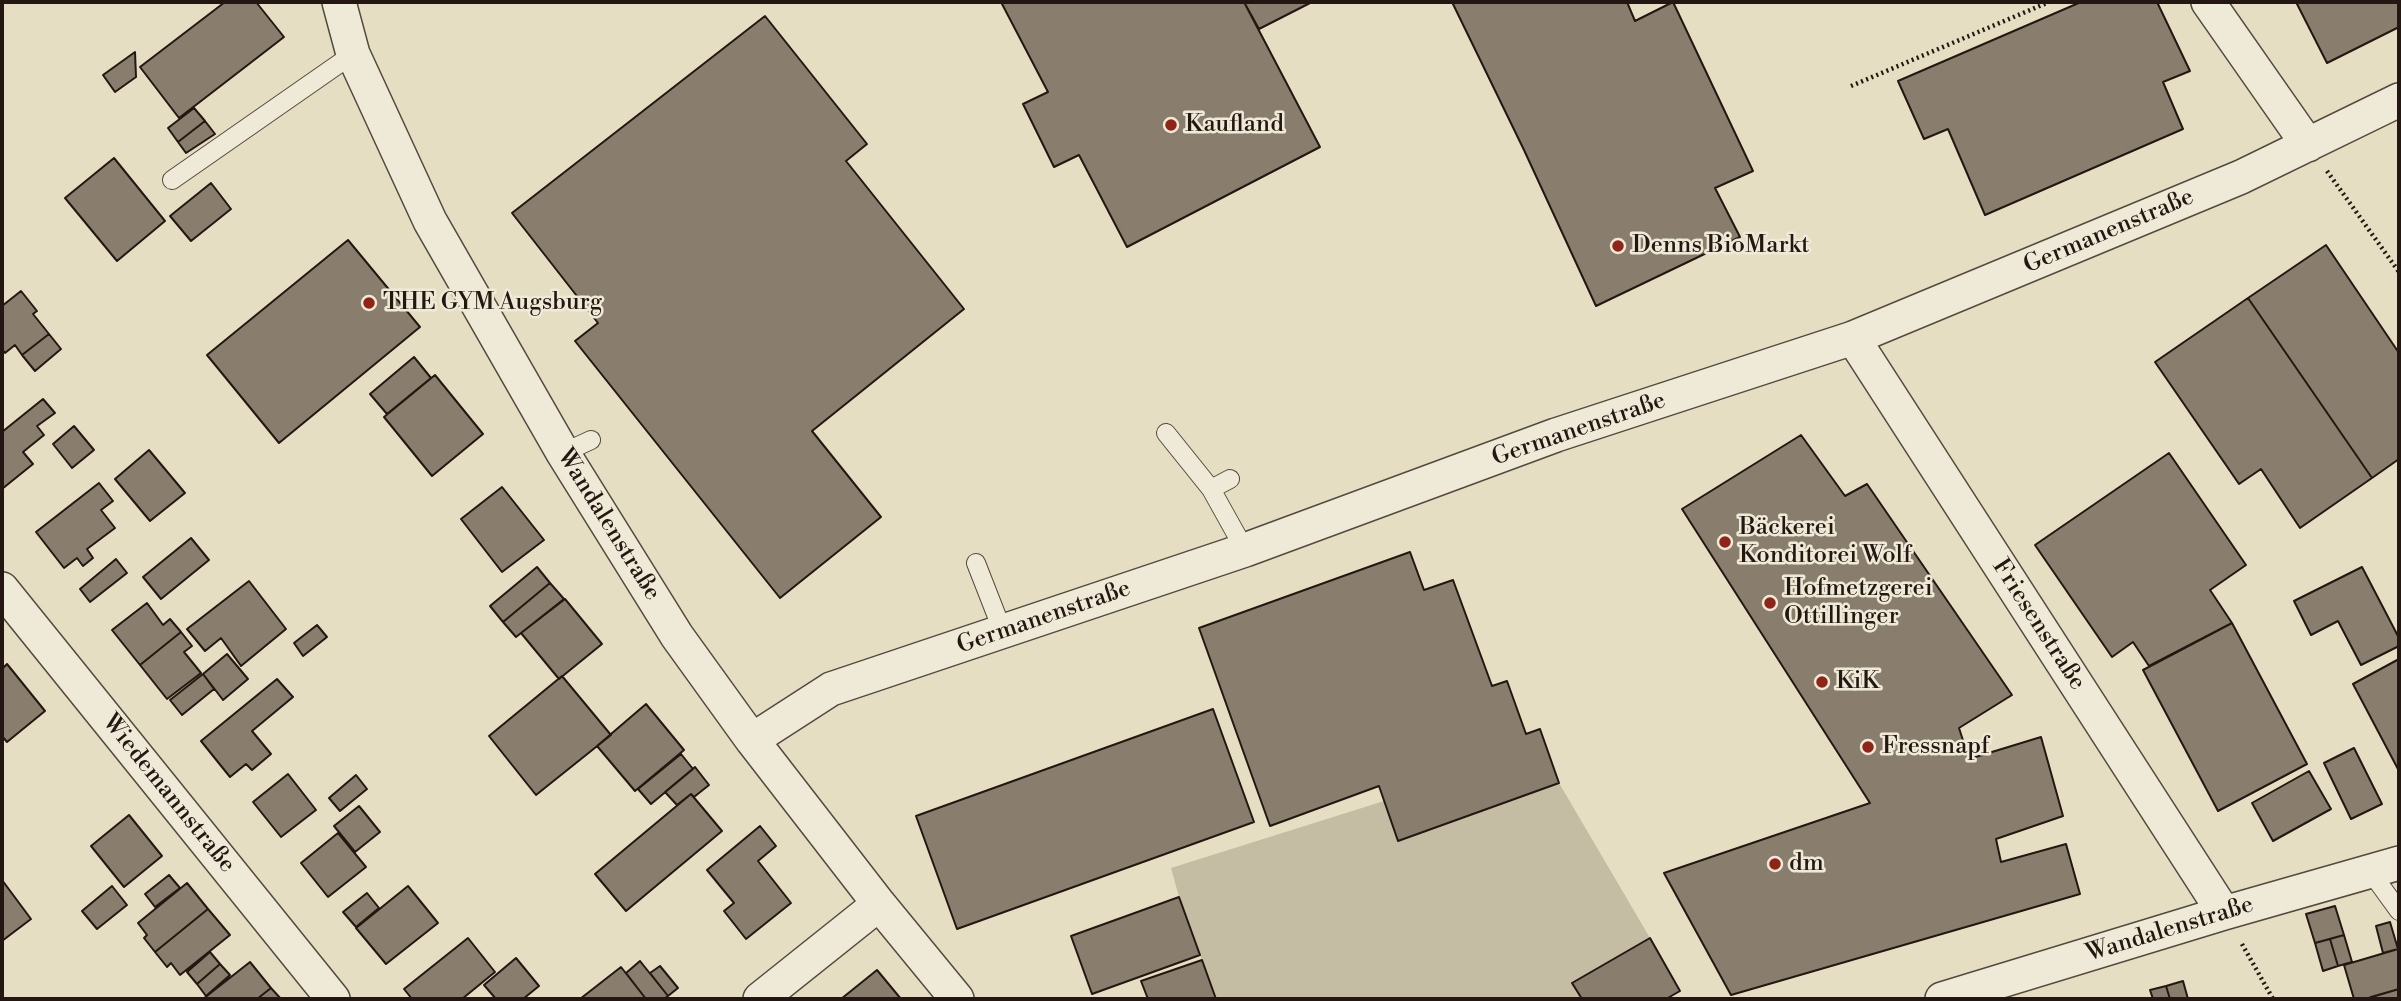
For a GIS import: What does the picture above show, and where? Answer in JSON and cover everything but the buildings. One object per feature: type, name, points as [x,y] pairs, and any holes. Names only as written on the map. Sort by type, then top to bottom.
[{"type":"street","name":"Wandalenstraße","points":[[339,2],[353,54],[430,221],[577,447],[677,636],[752,740],[879,904],[957,999]]},
{"type":"street","points":[[2208,2],[2308,145]]},
{"type":"street","name":"Germanenstraße","points":[[752,740],[831,689],[1245,550],[1556,435],[1853,338],[2241,177],[2399,100]]},
{"type":"street","name":"Friesenstraße","points":[[1853,338],[2224,913]]},
{"type":"street","name":"Wiedemannstraße","points":[[2,589],[333,999]]},
{"type":"street","name":"Wandalenstraße","points":[[1942,999],[2385,867]]},
{"type":"street","points":[[760,999],[879,904]]},
{"type":"lane","points":[[172,180],[353,54]]},
{"type":"lane","points":[[1166,433],[1211,489],[1245,550]]},
{"type":"lane","points":[[1211,489],[1230,479]]},
{"type":"lane","points":[[976,564],[1003,632]]},
{"type":"lane","points":[[2385,867],[2399,911]]},
{"type":"path","points":[[1851,86],[2049,2]]},
{"type":"path","points":[[2308,145],[2399,272]]},
{"type":"path","points":[[2224,913],[2273,999]]},
{"type":"shaded area","points":[[1559,783],[1650,938],[1573,982],[1582,999],[1216,999],[1171,868],[1384,801],[1399,840]]},
{"type":"place","name":"Kaufland","points":[[1171,125]]},
{"type":"place","name":"Denns BioMarkt","points":[[1618,246]]},
{"type":"place","name":"THE GYM Augsburg","points":[[369,303]]},
{"type":"place","name":"Bäckerei Konditorei Wolf","points":[[1725,542]]},
{"type":"place","name":"Hofmetzgerei Ottillinger","points":[[1770,603]]},
{"type":"place","name":"KiK","points":[[1822,682]]},
{"type":"place","name":"Fressnapf","points":[[1868,747]]},
{"type":"place","name":"dm","points":[[1775,864]]}]
